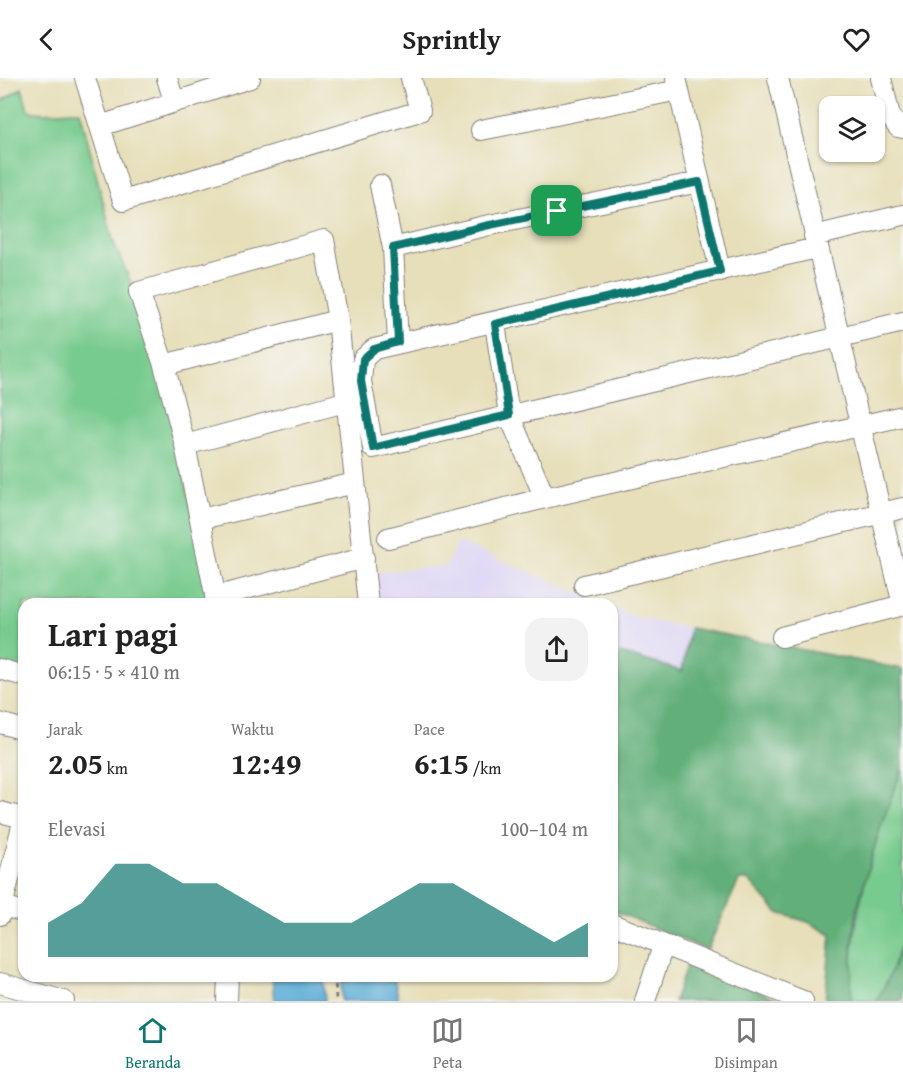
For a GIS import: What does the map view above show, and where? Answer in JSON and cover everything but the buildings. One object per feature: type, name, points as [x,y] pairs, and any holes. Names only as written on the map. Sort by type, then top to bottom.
[{"type":"street","points":[[85,78],[123,201],[420,111],[411,78]]},
{"type":"street","points":[[167,78],[174,101]]},
{"type":"street","points":[[100,126],[248,78]]},
{"type":"street","points":[[778,78],[903,605],[782,637]]},
{"type":"street","points":[[881,78],[890,116],[897,127],[903,128]]},
{"type":"street","points":[[481,130],[677,84],[720,271]]},
{"type":"street","points":[[393,248],[485,226],[699,182]]},
{"type":"street","points":[[380,185],[393,248],[398,342]]},
{"type":"street","points":[[903,215],[720,271],[495,324],[398,342],[374,349],[363,359],[361,381],[373,448],[903,322]]},
{"type":"street","points":[[215,598],[185,444],[164,365],[139,292],[324,240],[338,320],[367,598]]},
{"type":"street","points":[[164,365],[338,320]]},
{"type":"street","points":[[495,324],[509,415],[545,498]]},
{"type":"street","points":[[185,444],[345,402]]},
{"type":"street","points":[[388,538],[545,498],[903,416]]},
{"type":"street","points":[[201,519],[355,483]]},
{"type":"street","points":[[584,585],[903,508]]},
{"type":"street","points":[[226,598],[364,558]]},
{"type":"street","points":[[0,669],[18,674]]},
{"type":"street","points":[[0,723],[18,728]]},
{"type":"street","points":[[0,812],[18,816]]},
{"type":"street","points":[[18,842],[1,909],[18,911]]},
{"type":"street","points":[[618,927],[803,1001]]},
{"type":"street","points":[[645,1001],[663,946]]},
{"type":"street","points":[[227,1001],[228,982]]},
{"type":"street","points":[[0,983],[64,1001]]},
{"type":"path","points":[[335,982],[336,1001]]},
{"type":"shaded area","points":[[458,542],[591,598],[375,598],[372,572],[446,566]]},
{"type":"shaded area","points":[[618,610],[637,618],[690,628],[682,671],[621,653],[618,660]]},
{"type":"green space","points":[[22,88],[28,110],[46,113],[80,111],[113,241],[131,283],[165,391],[212,598],[18,598],[18,670],[0,664],[0,102]]},
{"type":"green space","points":[[690,628],[903,669],[903,766],[879,831],[857,909],[852,948],[851,1001],[825,1001],[831,935],[808,922],[778,913],[748,880],[739,880],[707,950],[618,913],[618,658],[620,653],[682,671]]},
{"type":"green space","points":[[903,766],[903,937],[890,975],[877,1001],[851,1001],[853,952],[865,880],[896,781]]},
{"type":"green space","points":[[903,937],[903,1001],[877,1001],[890,975]]},
{"type":"green space","points":[[688,962],[783,1001],[674,1001]]},
{"type":"water","points":[[272,982],[323,982],[325,1001],[274,1001]]},
{"type":"water","points":[[341,982],[395,982],[399,1001],[341,1001]]},
{"type":"route","points":[[699,182],[720,271],[495,324],[509,415],[373,448],[361,381],[363,359],[374,349],[398,342],[393,248],[557,211],[699,182]]}]
